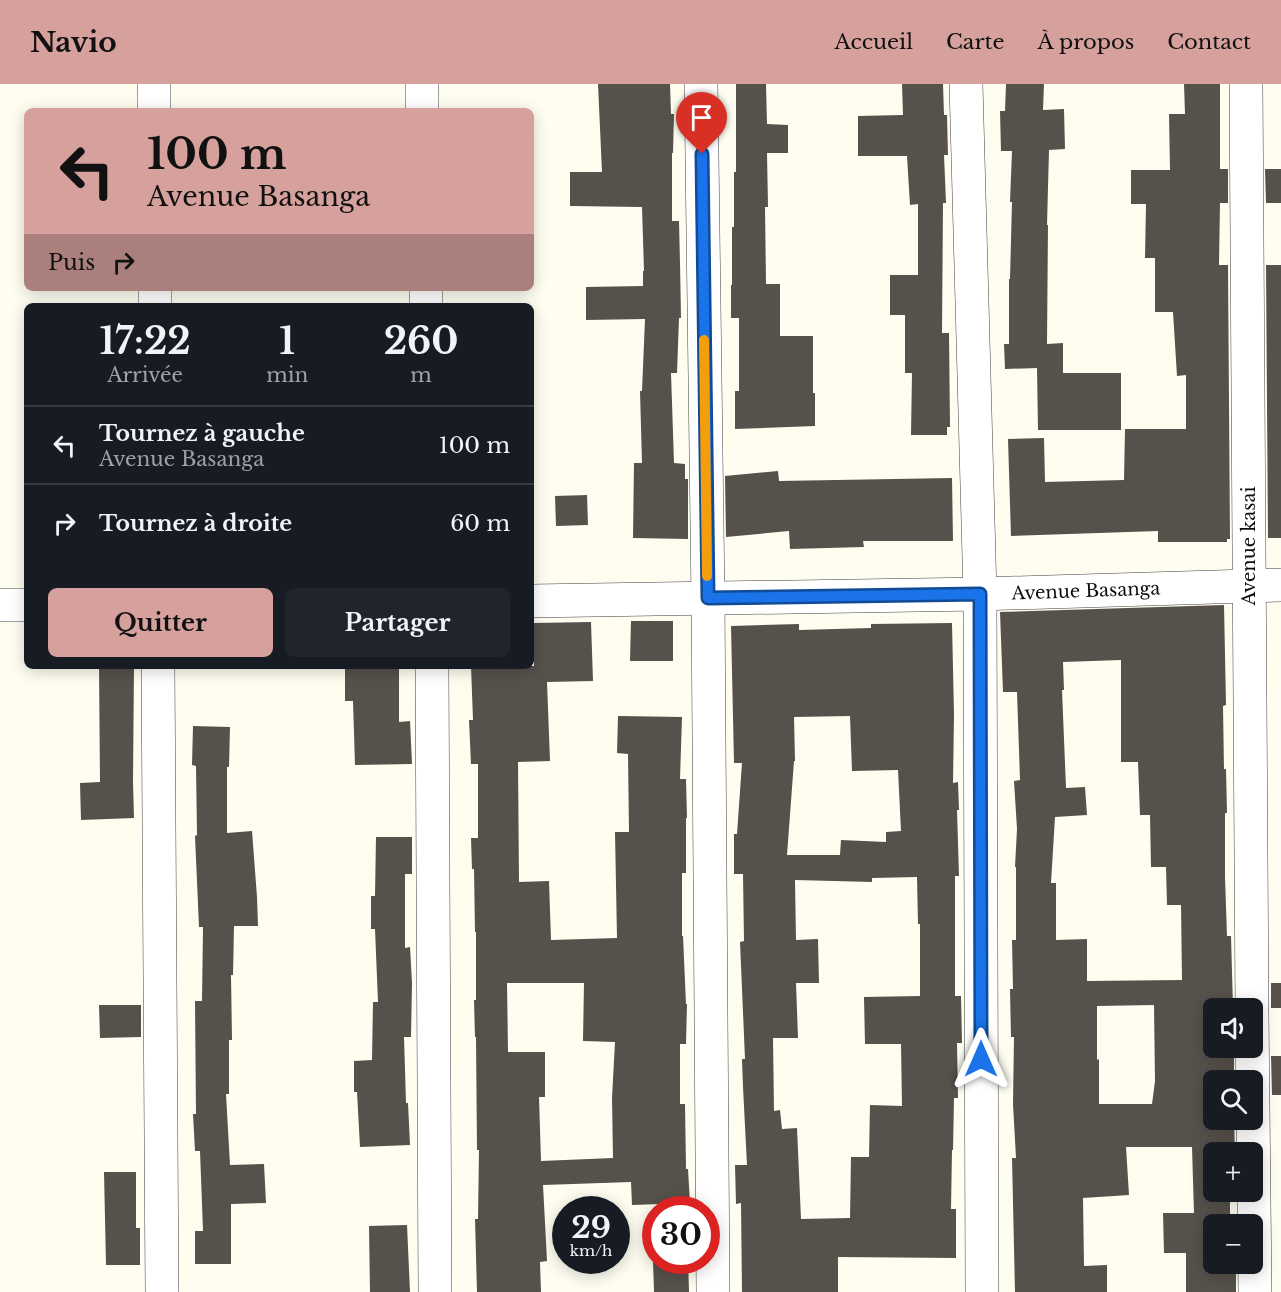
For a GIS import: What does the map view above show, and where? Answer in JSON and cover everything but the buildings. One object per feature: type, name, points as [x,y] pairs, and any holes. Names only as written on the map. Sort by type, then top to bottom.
[{"type":"street","points":[[154,84],[154,108]]},
{"type":"street","points":[[422,84],[422,108]]},
{"type":"street","points":[[701,84],[708,598],[713,1292]]},
{"type":"street","points":[[966,84],[980,594],[982,1292]]},
{"type":"street","name":"Avenue kasai","points":[[1246,84],[1252,998]]},
{"type":"street","name":"Avenue Basanga","points":[[534,601],[980,594],[1281,585]]},
{"type":"street","points":[[0,605],[24,605]]},
{"type":"street","points":[[158,669],[162,1292]]},
{"type":"street","points":[[432,669],[435,1292]]},
{"type":"street","points":[[1252,1058],[1255,1292]]},
{"type":"slow traffic","points":[[704,340],[707,576]]},
{"type":"route","points":[[702,154],[708,598],[980,594],[981,1059]]}]
